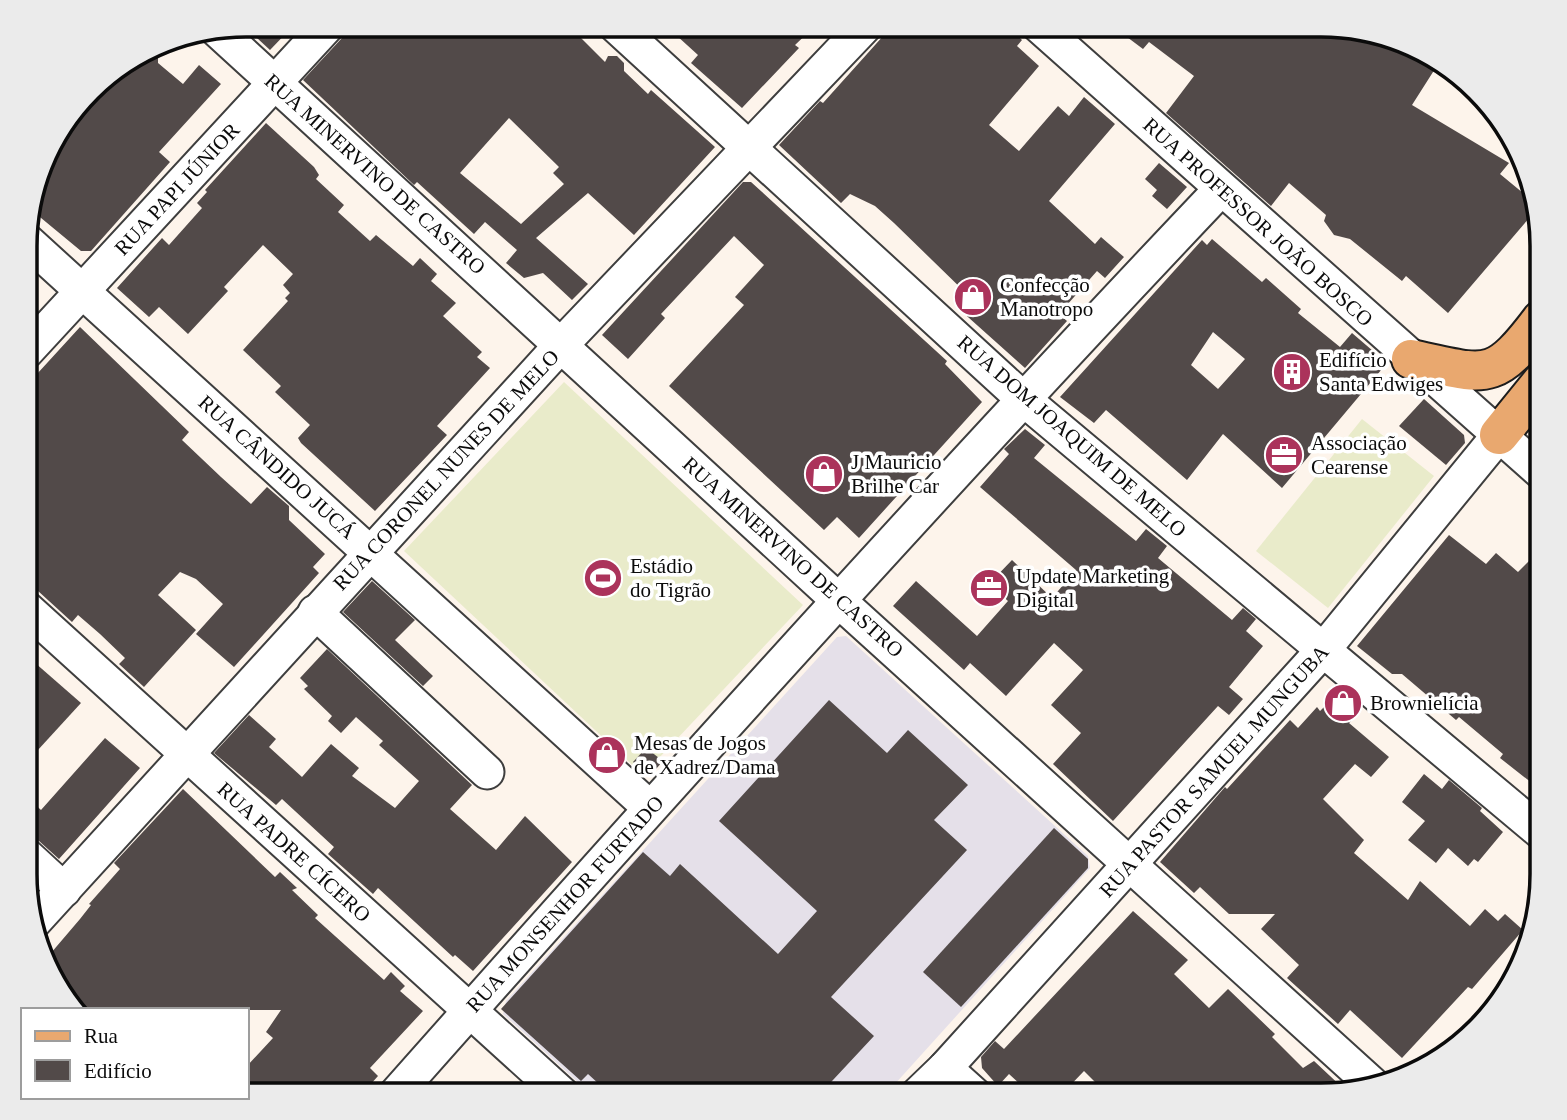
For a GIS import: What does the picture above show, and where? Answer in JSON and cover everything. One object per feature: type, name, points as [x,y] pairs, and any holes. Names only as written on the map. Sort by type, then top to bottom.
[{"type":"main road","points":[[1411,359],[1469,371],[1496,369],[1515,354],[1530,334]]},
{"type":"main road","points":[[1499,435],[1530,397]]},
{"type":"street","name":"RUA PAPI JÚNIOR","points":[[37,340],[316,37]]},
{"type":"street","name":"RUA DOM JOAQUIM DE MELO","points":[[628,37],[752,147],[1022,398],[1530,823]]},
{"type":"street","name":"RUA CORONEL NUNES DE MELO","points":[[41,915],[562,344],[855,37]]},
{"type":"street","name":"RUA PROFESSOR JOÃO BOSCO","points":[[1051,37],[1530,462]]},
{"type":"street","name":"RUA MINERVINO DE CASTRO","points":[[225,39],[562,344],[838,600],[1132,863],[1365,1078]]},
{"type":"street","name":"RUA MONSENHOR FURTADO","points":[[406,1083],[650,808],[1022,398],[1221,189]]},
{"type":"street","name":"RUA CÂNDIDO JUCÁ","points":[[37,250],[650,808]]},
{"type":"street","name":"RUA PASTOR SAMUEL MUNGUBA","points":[[929,1083],[1324,649],[1499,435]]},
{"type":"street","points":[[315,612],[487,772]]},
{"type":"street","name":"RUA PADRE CÍCERO","points":[[37,618],[549,1083]]},
{"type":"street","points":[[37,865],[64,890]]},
{"type":"street","points":[[945,1068],[962,1083]]},
{"type":"shaded area","points":[[846,636],[1088,856],[1090,868],[896,1083],[579,1083],[503,1014],[506,1001],[837,637]]},
{"type":"green space","name":"Estádio do Tigrão","points":[[564,382],[803,605],[643,775],[404,551]]},
{"type":"green space","points":[[1362,419],[1434,476],[1328,608],[1256,551]]},
{"type":"building","points":[[256,37],[282,37],[270,50]]},
{"type":"building","points":[[343,37],[580,37],[605,62],[608,56],[617,56],[624,63],[624,71],[648,94],[651,90],[715,147],[634,235],[588,193],[536,238],[588,284],[572,300],[543,273],[524,278],[506,263],[517,250],[485,222],[474,234],[417,182],[414,185],[303,80]],"holes":[[[509,118],[559,167],[553,173],[564,184],[521,224],[460,173]]]},
{"type":"building","points":[[678,37],[803,37],[795,45],[799,48],[742,108],[691,63],[698,55]]},
{"type":"building","points":[[882,37],[1019,37],[1022,40],[1017,46],[1039,66],[989,125],[1019,151],[1058,106],[1069,116],[1084,97],[1115,124],[1049,201],[1095,244],[1101,237],[1124,257],[1105,278],[1097,271],[1059,314],[1067,321],[1025,368],[959,309],[970,297],[894,223],[875,206],[850,194],[841,203],[779,145],[820,101],[823,103]]},
{"type":"building","points":[[1127,37],[1335,37],[1362,41],[1401,53],[1434,70],[1412,105],[1509,163],[1500,174],[1523,193],[1528,219],[1448,313],[1406,276],[1402,281],[1350,239],[1334,235],[1324,221],[1326,215],[1289,183],[1271,206],[1166,113],[1194,76],[1149,42],[1143,49]]},
{"type":"building","points":[[158,56],[158,63],[183,84],[199,65],[221,84],[159,152],[170,162],[91,251],[81,251],[39,217],[48,179],[65,141],[89,108],[108,89],[153,58]]},
{"type":"building","points":[[266,123],[314,167],[319,175],[316,179],[344,205],[338,212],[370,241],[376,235],[413,266],[420,258],[437,274],[431,281],[456,303],[443,316],[482,352],[477,357],[490,368],[437,426],[447,435],[375,511],[301,443],[298,438],[310,425],[275,392],[281,386],[243,350],[288,301],[285,298],[290,293],[283,285],[293,274],[263,245],[224,287],[228,291],[188,334],[159,307],[149,317],[117,288],[162,238],[169,245],[202,208],[197,203],[207,192],[205,190]]},
{"type":"building","points":[[1159,163],[1187,187],[1167,209],[1152,196],[1157,190],[1145,179]]},
{"type":"building","points":[[743,182],[751,182],[947,361],[945,364],[982,402],[859,538],[837,517],[824,530],[669,386],[744,305],[735,297],[764,265],[734,236],[661,314],[665,318],[628,359],[602,335]]},
{"type":"building","points":[[1212,239],[1262,282],[1266,278],[1301,309],[1298,313],[1340,347],[1352,333],[1387,363],[1282,488],[1223,434],[1187,480],[1106,410],[1094,423],[1060,397],[1202,240],[1207,245]],"holes":[[[1213,332],[1245,359],[1218,389],[1191,365]]]},
{"type":"building","points":[[80,327],[189,432],[182,440],[221,477],[251,504],[267,487],[289,506],[289,520],[325,554],[313,567],[319,573],[234,667],[196,634],[223,604],[196,579],[180,572],[158,595],[196,630],[144,687],[119,664],[125,658],[100,634],[78,615],[72,622],[37,590],[37,374]]},
{"type":"building","points":[[1424,399],[1464,435],[1465,443],[1446,465],[1399,426]]},
{"type":"building","points":[[1025,429],[1045,445],[1034,458],[1136,541],[1146,529],[1167,546],[1158,558],[1232,620],[1243,608],[1256,619],[1246,631],[1263,646],[1229,687],[1243,699],[1229,715],[1218,706],[1113,821],[1053,764],[1081,733],[1051,705],[1083,670],[1054,643],[1006,696],[970,663],[964,670],[893,606],[916,581],[977,636],[1008,601],[989,584],[1012,560],[1052,598],[1076,570],[980,487],[1009,454],[1004,449]]},
{"type":"building","points":[[1449,535],[1486,564],[1496,553],[1518,572],[1530,560],[1530,782],[1500,758],[1503,754],[1459,717],[1456,720],[1402,674],[1392,674],[1357,646]]},
{"type":"building","points":[[372,581],[415,620],[395,640],[433,676],[423,686],[343,612]]},
{"type":"building","points":[[327,649],[472,785],[450,809],[496,850],[525,816],[572,862],[473,971],[455,955],[453,957],[378,888],[373,894],[328,854],[334,847],[282,799],[276,805],[214,753],[249,715],[276,739],[269,747],[302,777],[331,744],[359,768],[352,776],[395,808],[419,781],[379,745],[383,741],[356,717],[341,733],[328,721],[332,716],[304,689],[308,686],[300,678]]},
{"type":"building","points":[[37,665],[81,703],[37,751]]},
{"type":"building","points":[[1334,697],[1355,717],[1349,723],[1389,757],[1371,777],[1355,764],[1323,799],[1364,840],[1354,853],[1408,900],[1420,881],[1470,926],[1485,909],[1498,921],[1505,914],[1522,929],[1472,989],[1468,987],[1402,1058],[1350,1010],[1338,1024],[1287,978],[1299,965],[1261,929],[1275,914],[1229,914],[1200,887],[1194,893],[1160,862],[1225,787],[1227,789],[1290,720],[1298,728],[1317,707],[1320,711]]},
{"type":"building","points":[[829,700],[887,753],[908,730],[968,785],[934,820],[967,850],[831,997],[874,1036],[830,1083],[598,1083],[588,1074],[581,1081],[501,1009],[643,852],[670,876],[680,864],[778,954],[817,911],[719,821]]},
{"type":"building","points":[[105,738],[140,768],[59,859],[37,840],[37,806],[41,810]]},
{"type":"building","points":[[646,748],[663,761],[649,777],[633,762]]},
{"type":"building","points":[[1424,774],[1442,789],[1449,780],[1482,808],[1480,811],[1503,832],[1478,862],[1474,859],[1468,866],[1448,848],[1436,863],[1408,840],[1425,821],[1402,802]]},
{"type":"building","points":[[183,789],[275,877],[280,872],[297,888],[292,890],[318,915],[315,918],[384,980],[391,972],[405,986],[400,991],[423,1011],[370,1068],[378,1076],[372,1083],[248,1083],[248,1065],[273,1038],[266,1032],[281,1010],[86,1008],[65,979],[52,952],[120,869],[114,863]]},
{"type":"building","points":[[1054,828],[1088,859],[1088,868],[961,1007],[923,972]]},
{"type":"building","points":[[1133,911],[1188,960],[1174,974],[1209,1008],[1228,989],[1275,1034],[1272,1037],[1303,1068],[1314,1061],[1336,1082],[1096,1083],[1084,1071],[1072,1083],[1019,1083],[1009,1074],[1001,1083],[995,1083],[982,1068],[981,1057],[995,1041],[1004,1049]]},
{"type":"place","name":"Confecção Manotropo","points":[[973,297]]},
{"type":"place","name":"Edifício Santa Edwiges","points":[[1292,372]]},
{"type":"place","name":"Associação Cearense","points":[[1284,455]]},
{"type":"place","name":"J Mauricio Brilhe Car","points":[[824,474]]},
{"type":"place","name":"Estádio do Tigrão","points":[[603,578]]},
{"type":"place","name":"Update Marketing Digital","points":[[989,588]]},
{"type":"place","name":"Brownielícia","points":[[1343,703]]},
{"type":"place","name":"Mesas de Jogos de Xadrez/Dama","points":[[607,755]]}]
